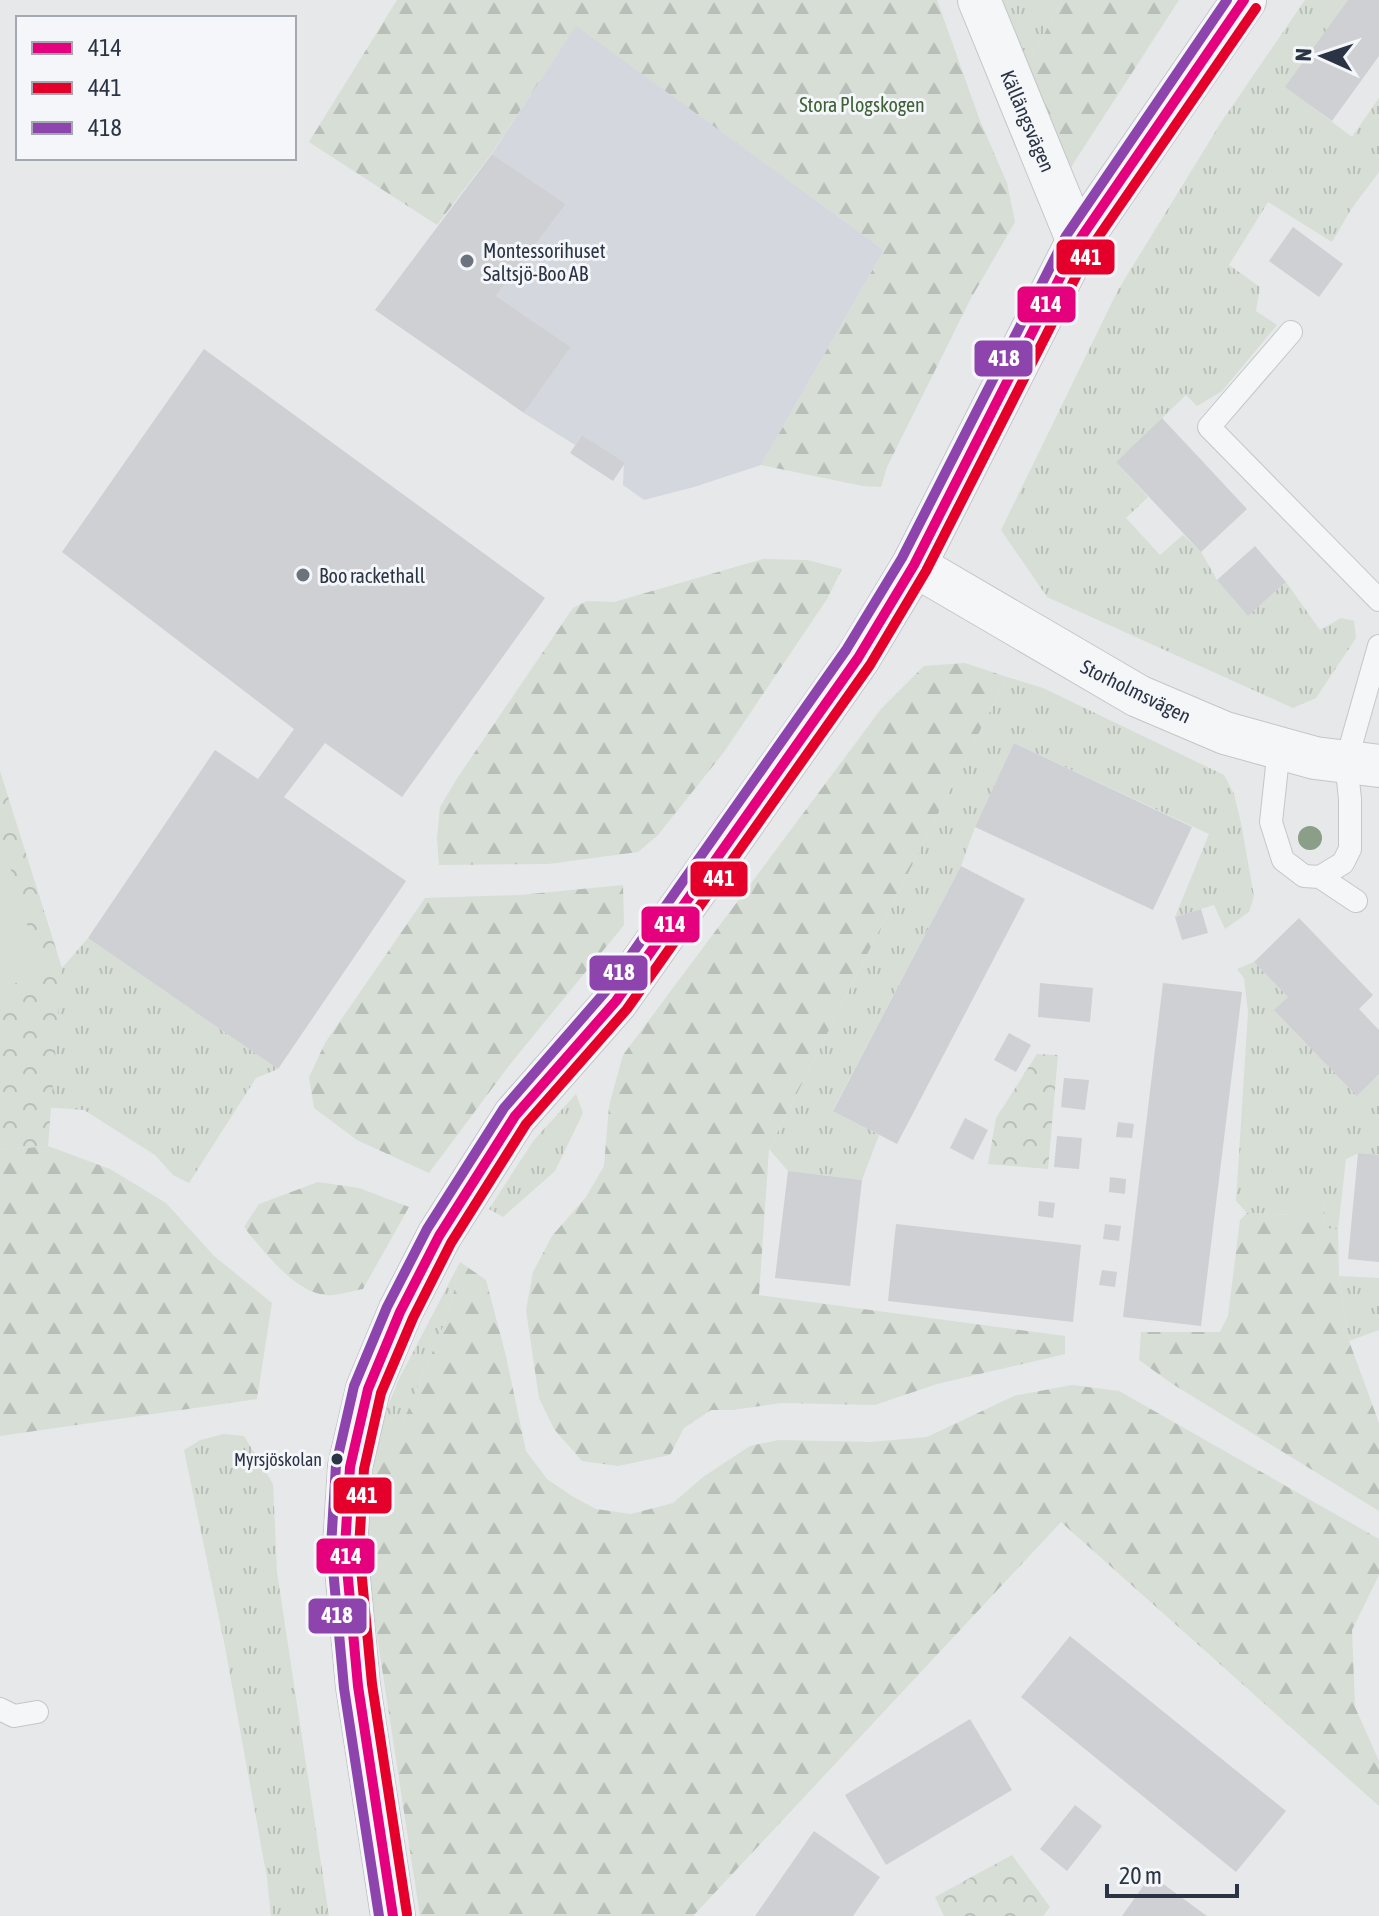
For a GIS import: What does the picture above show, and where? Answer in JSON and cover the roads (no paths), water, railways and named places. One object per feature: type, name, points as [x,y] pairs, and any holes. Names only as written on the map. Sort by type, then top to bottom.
[{"type":"street","name":"Källängsvägen","points":[[979,0],[1078,242]]},
{"type":"street","points":[[393,1916],[358,1686],[345,1547],[350,1467],[368,1389],[400,1312],[439,1236],[515,1116],[616,1001],[858,658],[914,565],[1078,242],[1244,0]]},
{"type":"street","name":"Storholmsvägen","points":[[914,565],[1138,696],[1225,733],[1315,758],[1363,764]]},
{"type":"lane","points":[[1291,332],[1209,427],[1379,600]]},
{"type":"lane","points":[[1320,877],[1343,863],[1350,849],[1350,799],[1363,764],[1379,646]]},
{"type":"lane","points":[[1279,748],[1271,822],[1283,860],[1304,876],[1320,877],[1356,901]]},
{"type":"lane","points":[[0,1709],[14,1716],[37,1712]]},
{"type":"place","name":"Montessorihuset Saltsjö-Boo AB","points":[[467,261]]},
{"type":"place","name":"Boo rackethall","points":[[303,575]]},
{"type":"place","name":"Myrsjöskolan","points":[[337,1459]]},
{"type":"park label","name":"Stora Plogskogen","points":[[862,104]]}]
